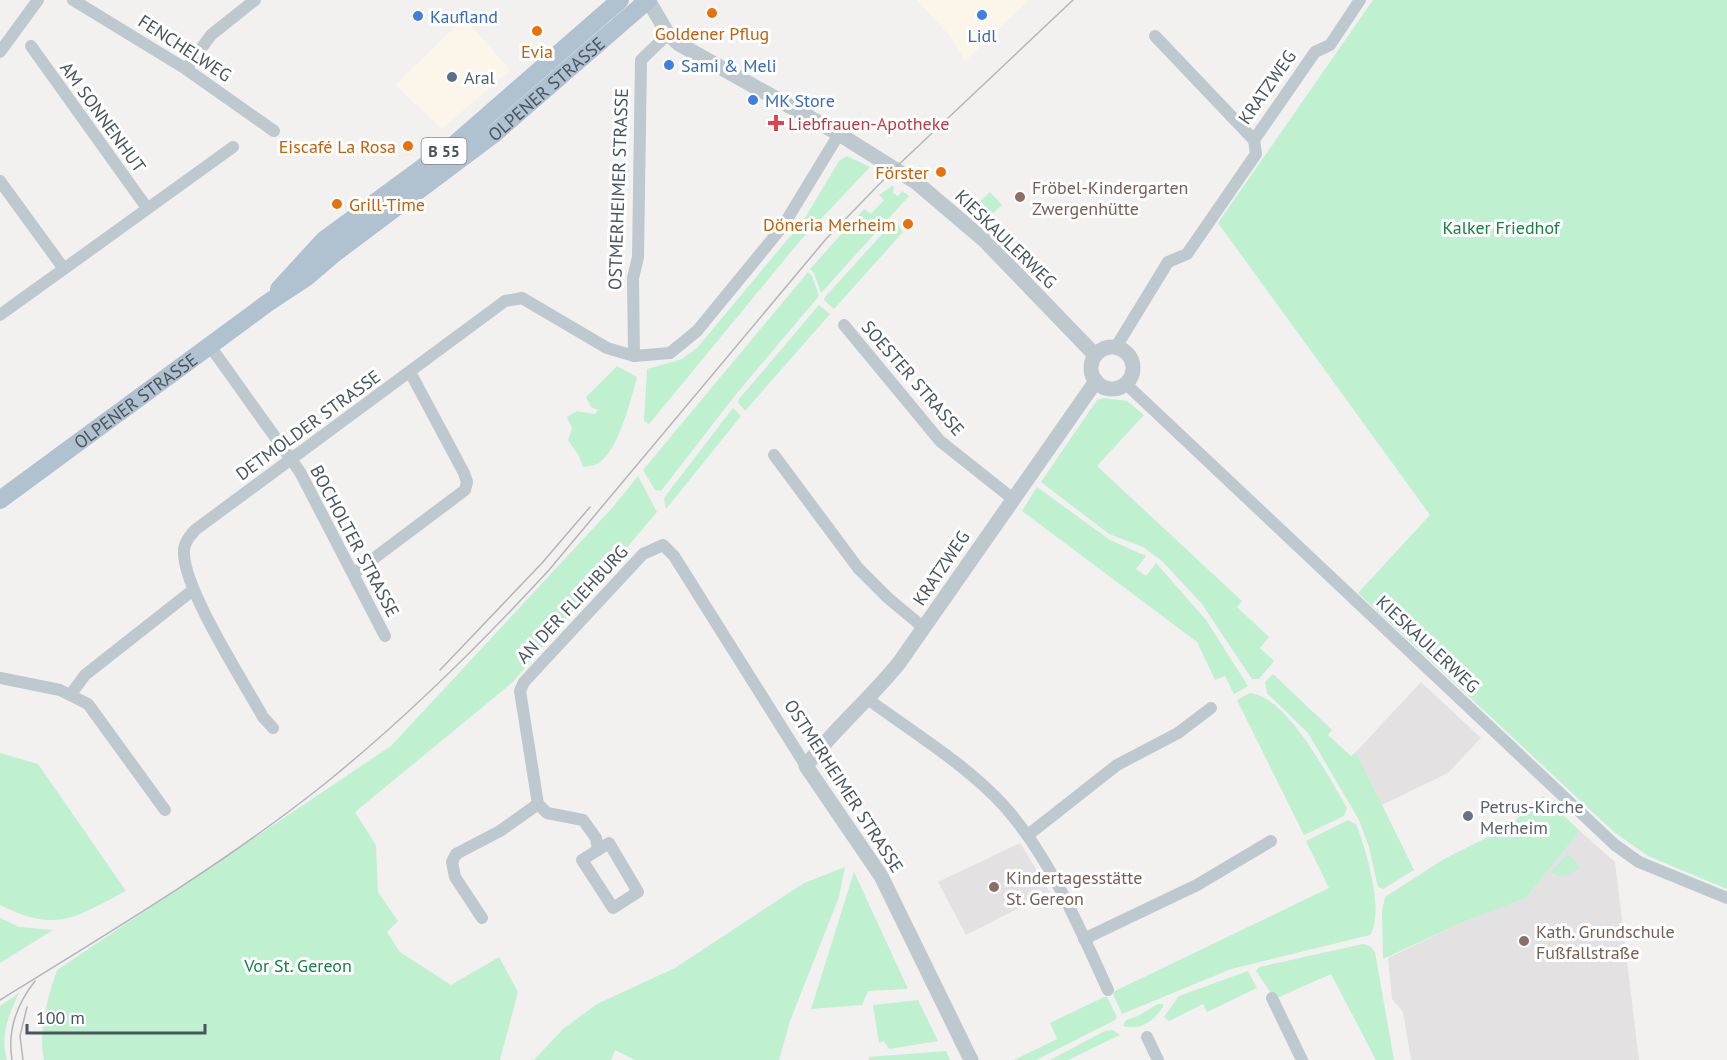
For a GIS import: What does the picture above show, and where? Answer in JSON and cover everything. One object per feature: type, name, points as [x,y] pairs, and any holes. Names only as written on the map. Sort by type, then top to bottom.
[{"type":"main road","name":"OLPENER STRASSE","points":[[0,500],[269,302],[308,277],[330,247],[620,0]]},
{"type":"main road","name":"OLPENER STRASSE","points":[[330,247],[495,133],[648,0]]},
{"type":"street","points":[[0,52],[38,0]]},
{"type":"street","name":"FENCHELWEG","points":[[73,0],[186,69],[274,131]]},
{"type":"street","points":[[186,69],[211,35],[255,0]]},
{"type":"street","name":"KIESKAULERWEG","points":[[648,0],[668,34],[679,44],[839,134],[917,183],[969,226],[1095,355]]},
{"type":"street","name":"KRATZWEG","points":[[1116,347],[1168,262],[1187,254],[1256,154],[1254,140],[1315,52],[1330,45],[1360,0]]},
{"type":"street","name":"OSTMERHEIMER STRASSE","points":[[634,356],[633,278],[638,257],[641,60],[668,34]]},
{"type":"street","points":[[1155,36],[1254,140]]},
{"type":"street","name":"AM SONNENHUT","points":[[31,46],[147,208]]},
{"type":"street","points":[[634,356],[670,352],[697,331],[783,226],[839,134]]},
{"type":"street","points":[[0,315],[233,147]]},
{"type":"street","points":[[0,181],[64,269]]},
{"type":"street","name":"DETMOLDER STRASSE","points":[[273,728],[263,717],[194,590],[183,552],[187,539],[195,530],[505,301],[522,298],[607,348],[634,356]]},
{"type":"street","name":"SOESTER STRASSE","points":[[844,325],[940,441],[1013,499]]},
{"type":"street","name":"BOCHOLTER STRASSE","points":[[210,346],[300,472],[385,636]]},
{"type":"street","points":[[1116,347],[1131,358],[1134,367],[1126,384],[1107,388],[1096,381],[1091,366],[1095,355],[1101,350],[1116,347]]},
{"type":"street","points":[[353,574],[465,490],[464,473],[410,372]]},
{"type":"street","name":"KRATZWEG","points":[[806,766],[824,742],[869,700],[924,628],[1096,381]]},
{"type":"street","name":"KIESKAULERWEG","points":[[1126,384],[1615,845],[1639,862],[1727,898]]},
{"type":"street","points":[[774,455],[858,568],[888,598],[924,628]]},
{"type":"street","name":"OSTMERHEIMER STRASSE","points":[[663,545],[674,556],[806,766],[881,876],[971,1060]]},
{"type":"street","name":"AN DER FLIEHBURG","points":[[538,804],[519,699],[524,682],[643,554],[663,545]]},
{"type":"street","points":[[71,694],[85,675],[194,590]]},
{"type":"street","points":[[0,678],[71,694],[88,704],[165,810]]},
{"type":"street","points":[[869,700],[978,781],[1005,807],[1028,835],[1084,939],[1108,990]]},
{"type":"street","points":[[1028,835],[1117,765],[1178,733],[1211,708]]},
{"type":"street","points":[[482,918],[455,877],[452,862],[456,854],[500,831],[538,804],[547,813],[583,820],[596,838],[598,850]]},
{"type":"street","points":[[1084,939],[1197,885],[1271,841]]},
{"type":"street","points":[[609,843],[638,892],[613,908],[582,860],[598,850],[609,843]]},
{"type":"street","points":[[1272,998],[1302,1060]]},
{"type":"street","points":[[1147,1038],[1158,1060]]},
{"type":"shaded area","points":[[917,0],[1029,0],[965,61],[951,37]]},
{"type":"shaded area","name":"Aral","points":[[464,18],[510,70],[442,129],[395,85]]},
{"type":"shaded area","points":[[1421,682],[1481,738],[1448,773],[1382,805],[1356,752]]},
{"type":"shaded area","name":"Kath. Grundschule Fußfallstraße","points":[[1580,831],[1615,862],[1639,1060],[1411,1060],[1403,1012],[1392,999],[1388,958],[1461,923],[1526,898]]},
{"type":"shaded area","name":"Kindertagesstätte St. Gereon","points":[[1020,843],[1050,892],[966,935],[938,882]]},
{"type":"green space","name":"Kalker Friedhof","points":[[1373,0],[1727,0],[1727,889],[1648,856],[1614,832],[1358,593],[1430,515],[1218,223]]},
{"type":"green space","points":[[847,156],[870,167],[799,242],[649,424],[644,421],[647,369],[682,359],[697,348],[803,221],[839,161]]},
{"type":"green space","points":[[894,186],[893,193],[898,196],[902,191],[909,196],[821,293],[814,273],[810,269],[864,209],[871,214],[884,200],[879,195]]},
{"type":"green space","points":[[990,192],[1002,205],[991,215],[979,202]]},
{"type":"green space","points":[[895,220],[903,232],[834,309],[824,300],[825,297]]},
{"type":"green space","points":[[808,272],[812,276],[819,296],[737,393],[661,491],[655,490],[643,470]]},
{"type":"green space","points":[[819,305],[830,314],[745,411],[738,402],[739,399]]},
{"type":"green space","points":[[617,366],[637,377],[627,411],[617,437],[605,458],[597,464],[583,467],[579,456],[568,440],[572,428],[567,417],[577,411],[595,414],[598,410],[591,407],[586,397]]},
{"type":"green space","points":[[1104,398],[1127,401],[1144,415],[1097,466],[1242,601],[1237,607],[1269,637],[1260,648],[1274,661],[1259,679],[1252,679],[1202,604],[1162,561],[1143,547],[1109,534],[1041,482],[1097,400]]},
{"type":"green space","points":[[733,408],[741,416],[666,509],[664,499],[667,494]]},
{"type":"green space","name":"Vor St. Gereon","points":[[638,476],[657,512],[513,682],[355,812],[376,845],[378,892],[398,921],[387,932],[400,952],[451,985],[499,957],[518,992],[500,1060],[44,1060],[43,1026],[57,970],[391,746],[613,507]]},
{"type":"green space","points":[[1037,487],[1110,540],[1146,556],[1136,569],[1146,576],[1156,563],[1206,620],[1248,686],[1234,694],[1225,676],[1215,680],[1197,642],[1022,511]]},
{"type":"green space","points":[[1273,674],[1332,730],[1328,735],[1351,756],[1356,752],[1414,870],[1383,889],[1378,887],[1369,847],[1359,820],[1308,733],[1267,693],[1265,682]]},
{"type":"green space","points":[[1250,693],[1264,698],[1279,708],[1293,723],[1347,808],[1344,816],[1304,835],[1237,700]]},
{"type":"green space","points":[[0,753],[38,764],[126,891],[92,909],[65,919],[36,918],[0,905]]},
{"type":"green space","points":[[1543,796],[1580,831],[1526,898],[1461,923],[1383,959],[1382,911],[1385,897],[1444,859],[1508,827]]},
{"type":"green space","points":[[1348,820],[1356,824],[1372,880],[1376,911],[1370,935],[1231,969],[1122,1014],[1113,994],[1115,991],[1329,888],[1306,841]]},
{"type":"green space","points":[[1568,854],[1581,867],[1562,876],[1551,872]]},
{"type":"green space","points":[[845,867],[839,897],[790,1021],[779,1060],[635,1060],[615,1050],[611,1060],[534,1060],[563,1029],[597,1004],[675,968],[804,883]]},
{"type":"green space","points":[[854,872],[908,989],[868,991],[862,1005],[811,1009]]},
{"type":"green space","points":[[0,918],[19,927],[53,930],[0,963]]},
{"type":"green space","points":[[1363,944],[1370,946],[1375,952],[1394,1060],[1376,1060],[1331,974],[1279,997],[1271,993],[1256,971],[1259,967]]},
{"type":"green space","points":[[1248,971],[1257,988],[1207,1012],[1203,1004],[1169,1021],[1164,1017],[1179,996]]},
{"type":"green space","points":[[19,993],[6,1026],[4,1042],[7,1060],[0,1060],[0,1006]]},
{"type":"green space","points":[[1107,997],[1117,1017],[1115,1020],[1036,1060],[1014,1060],[1057,1039],[1050,1023]]},
{"type":"green space","points":[[918,1000],[938,1041],[889,1049],[884,1041],[879,1043],[873,1005]]},
{"type":"green space","points":[[1158,1004],[1163,1004],[1163,1007],[1147,1023],[1136,1027],[1123,1026],[1126,1020]]},
{"type":"green space","points":[[1113,1030],[1120,1035],[1068,1060],[1050,1060],[1105,1031]]},
{"type":"green space","points":[[946,1051],[950,1060],[869,1060],[869,1057]]},
{"type":"tram line","points":[[0,1000],[245,844],[322,786],[411,709],[468,655],[549,570],[826,239],[894,169],[1073,0]]},
{"type":"tram line","points":[[440,670],[542,563],[590,507]]},
{"type":"tram line","points":[[12,1060],[12,1028],[18,1008],[35,981]]},
{"type":"tram line","points":[[23,1060],[20,1036],[27,1007]]},
{"type":"place","name":"Goldener Pflug","points":[[712,13]]},
{"type":"place","name":"Lidl","points":[[982,15]]},
{"type":"place","name":"Kaufland","points":[[418,16]]},
{"type":"place","name":"Evia","points":[[537,31]]},
{"type":"place","name":"Sami & Meli","points":[[669,65]]},
{"type":"place","name":"Aral","points":[[452,77]]},
{"type":"place","name":"MK Store","points":[[753,100]]},
{"type":"place","name":"Liebfrauen-Apotheke","points":[[776,123]]},
{"type":"place","name":"Eiscafé La Rosa","points":[[408,146]]},
{"type":"place","name":"Förster","points":[[941,172]]},
{"type":"place","name":"Fröbel-Kindergarten Zwergenhütte","points":[[1020,197]]},
{"type":"place","name":"Grill-Time","points":[[337,204]]},
{"type":"place","name":"Döneria Merheim","points":[[908,224]]},
{"type":"place","name":"Petrus-Kirche Merheim","points":[[1468,816]]},
{"type":"place","name":"Kindertagesstätte St. Gereon","points":[[994,887]]},
{"type":"place","name":"Kath. Grundschule Fußfallstraße","points":[[1524,941]]}]
